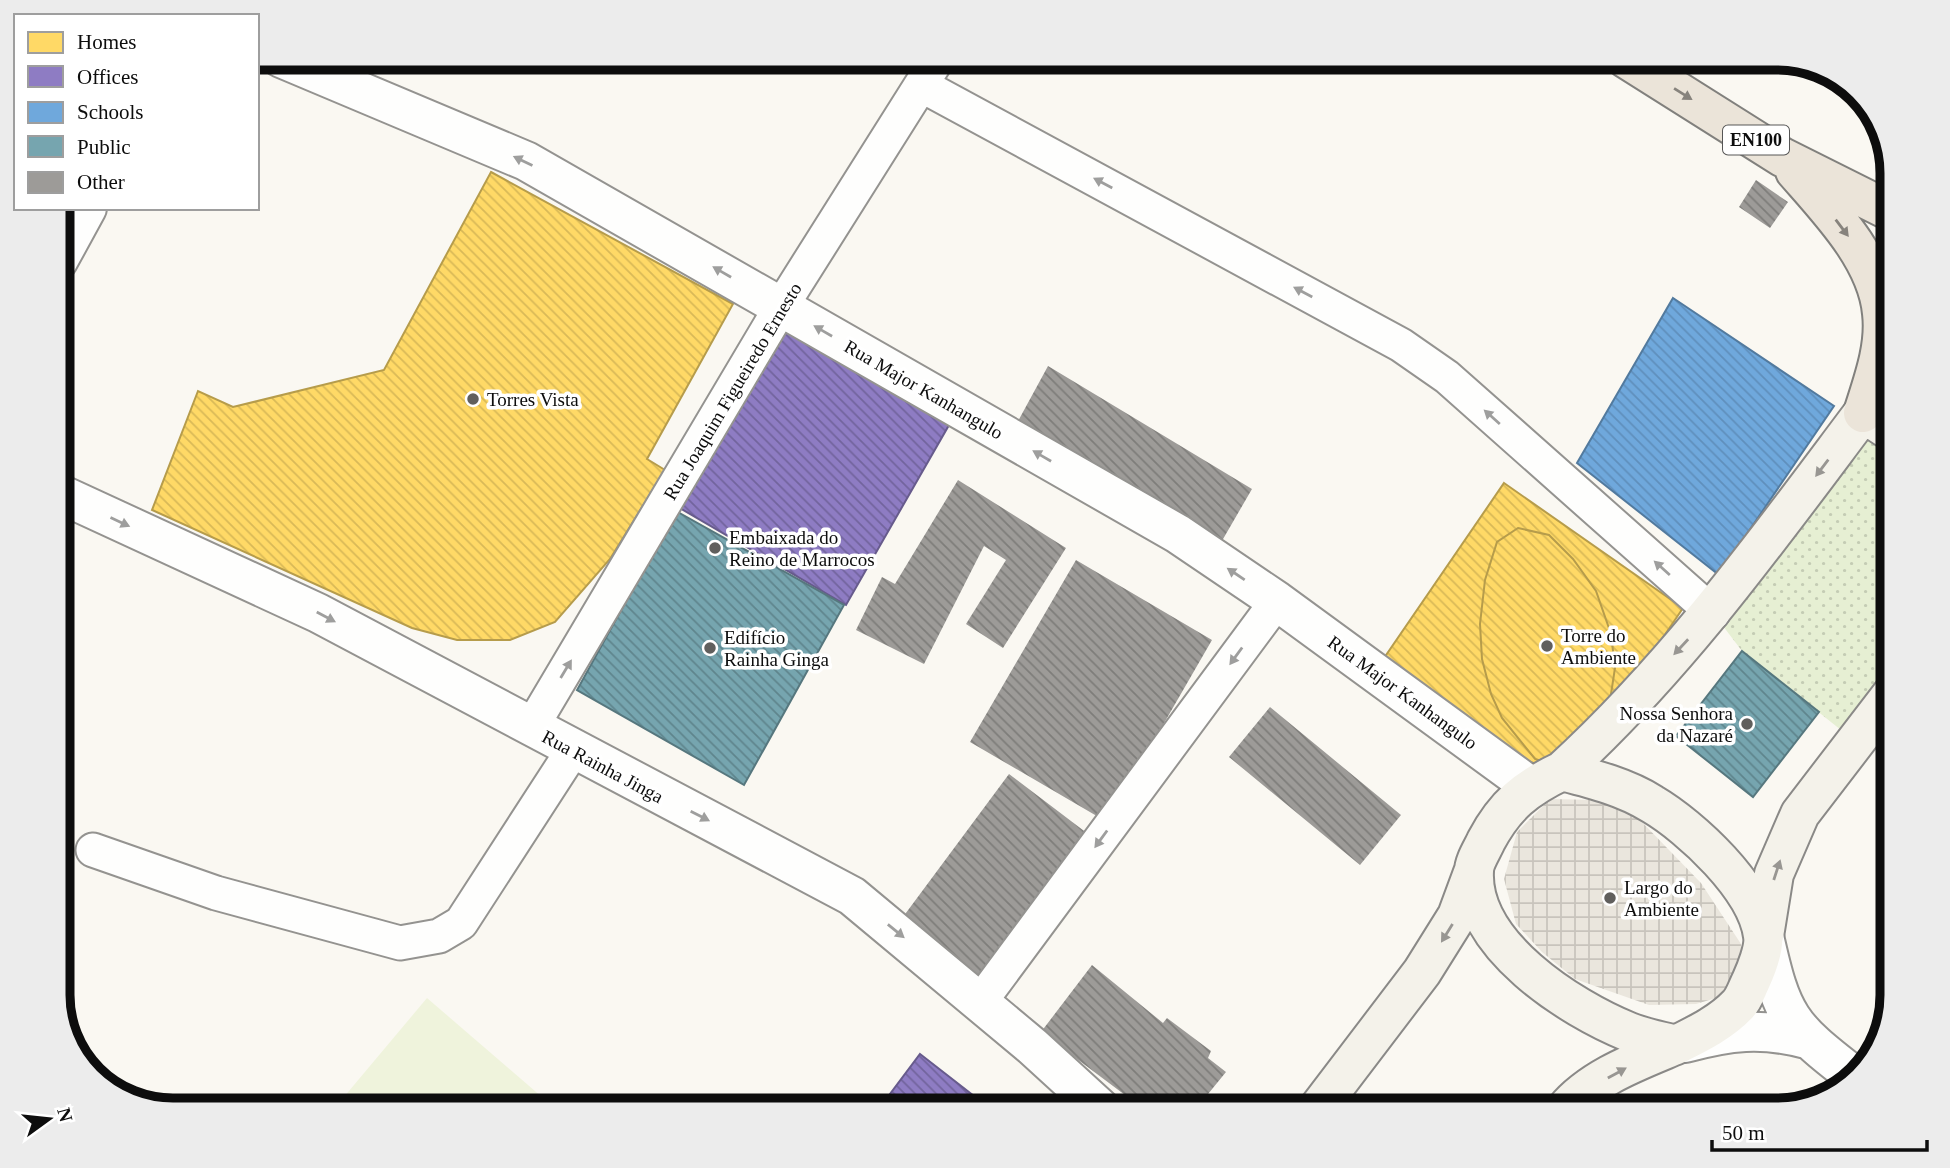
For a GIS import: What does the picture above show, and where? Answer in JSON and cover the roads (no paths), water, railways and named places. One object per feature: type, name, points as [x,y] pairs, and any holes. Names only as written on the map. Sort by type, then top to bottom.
[{"type":"main road","name":"EN100","points":[[1644,70],[1783,157],[1880,206]]},
{"type":"main road","name":"EN100","points":[[1783,157],[1864,257],[1880,305]]},
{"type":"main road","name":"EN100","points":[[1877,422],[1880,335]]},
{"type":"main road","points":[[1327,1098],[1426,966],[1457,916],[1495,825],[1546,778],[1598,738],[1713,613],[1877,422]]},
{"type":"main road","points":[[1575,1098],[1611,1076],[1713,1026],[1740,1003],[1755,973],[1774,874],[1800,814],[1880,710]]},
{"type":"main road","points":[[1546,778],[1606,782],[1652,803],[1698,837],[1730,872],[1750,902],[1764,936]]},
{"type":"main road","points":[[1474,870],[1486,923],[1501,945],[1580,1009],[1631,1033],[1676,1045]]},
{"type":"street","name":"Rua Major Kanhangulo","points":[[310,70],[526,161],[1178,534],[1546,778]]},
{"type":"street","name":"Rua Joaquim Figueiredo Ernesto","points":[[531,728],[780,307],[929,71]]},
{"type":"street","points":[[929,71],[1401,345],[1447,377],[1713,613]]},
{"type":"street","points":[[70,239],[86,210]]},
{"type":"street","name":"Rua Rainha Jinga","points":[[70,498],[318,612],[531,728],[852,896],[980,1002],[1088,1098]]},
{"type":"street","points":[[980,1002],[1277,601]]},
{"type":"street","points":[[93,849],[216,893],[378,938],[413,943],[439,936],[461,923],[573,750]]},
{"type":"street","points":[[1764,936],[1774,984],[1786,1014],[1806,1039],[1847,1071]]},
{"type":"street","points":[[1676,1045],[1742,1031],[1774,1031],[1806,1039]]},
{"type":"place","name":"Torres Vista","points":[[473,399]]},
{"type":"place","name":"Embaixada do Reino de Marrocos","points":[[715,548]]},
{"type":"place","name":"Torre do Ambiente","points":[[1547,646]]},
{"type":"place","name":"Edifício Rainha Ginga","points":[[710,648]]},
{"type":"place","name":"Nossa Senhora da Nazaré","points":[[1747,724]]},
{"type":"place","name":"Largo do Ambiente","points":[[1610,898]]}]
